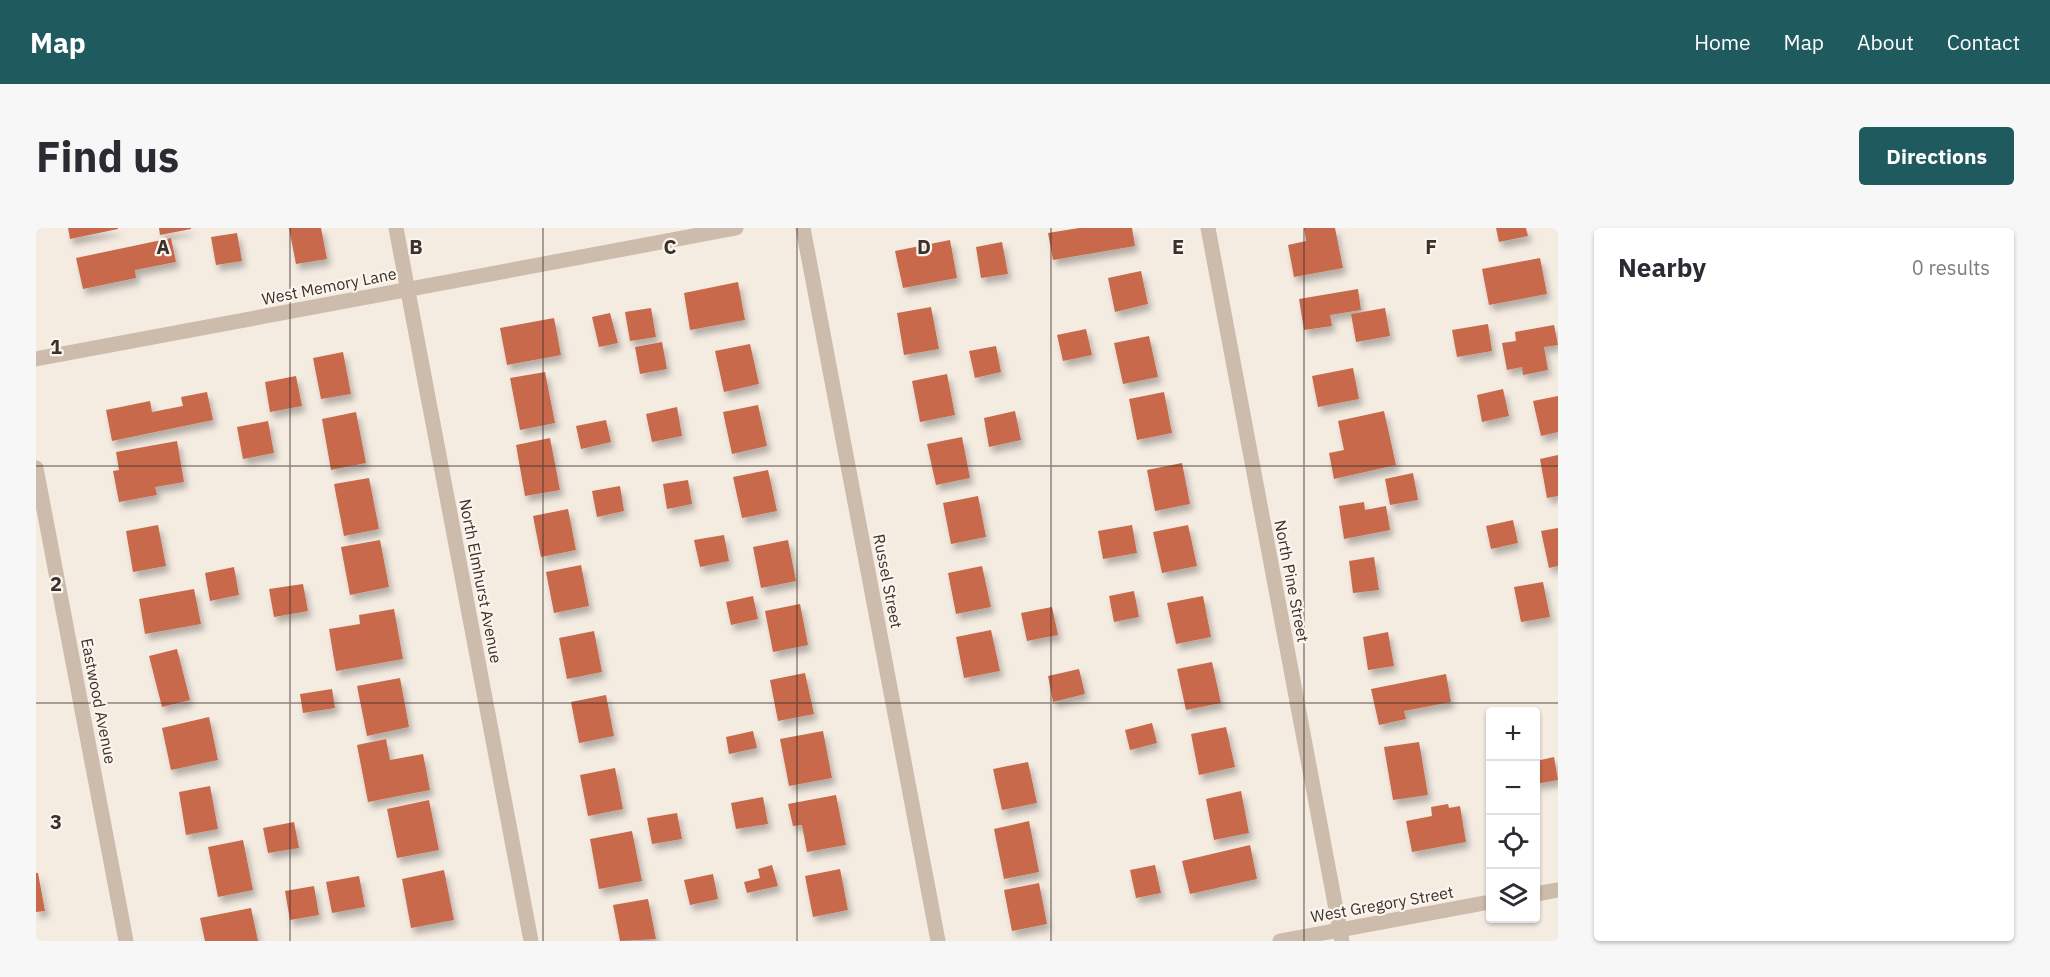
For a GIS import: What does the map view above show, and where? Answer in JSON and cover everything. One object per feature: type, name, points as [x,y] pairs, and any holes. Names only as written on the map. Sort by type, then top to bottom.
[{"type":"street","name":"North Elmhurst Avenue","points":[[396,228],[531,941]]},
{"type":"street","name":"West Memory Lane","points":[[36,359],[736,228]]},
{"type":"street","name":"Russel Street","points":[[803,228],[938,941]]},
{"type":"street","name":"North Pine Street","points":[[1208,228],[1341,935]]},
{"type":"street","name":"Eastwood Avenue","points":[[36,468],[126,941]]},
{"type":"street","points":[[1540,893],[1558,890]]},
{"type":"street","name":"West Gregory Street","points":[[1280,941],[1341,935],[1486,903]]},
{"type":"building","points":[[68,228],[118,228],[118,229],[70,239]]},
{"type":"building","points":[[159,228],[191,228],[191,229],[160,235]]},
{"type":"building","points":[[289,228],[321,228],[327,259],[296,264]]},
{"type":"building","points":[[1079,228],[1132,228],[1135,246],[1053,260],[1048,233]]},
{"type":"building","points":[[1304,228],[1335,228],[1343,268],[1294,277],[1288,245],[1306,241]]},
{"type":"building","points":[[1496,228],[1526,228],[1528,236],[1499,242]]},
{"type":"building","points":[[237,233],[242,261],[216,265],[211,237]]},
{"type":"building","points":[[171,238],[176,262],[135,270],[136,278],[83,289],[76,258]]},
{"type":"building","points":[[950,240],[957,278],[903,288],[895,251]]},
{"type":"building","points":[[1002,242],[1008,274],[981,278],[976,247]]},
{"type":"building","points":[[1540,258],[1547,294],[1489,305],[1482,269]]},
{"type":"building","points":[[1141,271],[1148,304],[1115,312],[1108,278]]},
{"type":"building","points":[[738,282],[745,320],[690,330],[684,293]]},
{"type":"building","points":[[1358,289],[1361,310],[1330,315],[1332,326],[1304,330],[1299,299]]},
{"type":"building","points":[[931,307],[939,349],[904,355],[897,313]]},
{"type":"building","points":[[651,308],[656,337],[630,341],[625,312]]},
{"type":"building","points":[[1385,308],[1390,336],[1356,342],[1351,314]]},
{"type":"building","points":[[610,313],[618,343],[599,347],[592,317]]},
{"type":"building","points":[[554,318],[561,355],[507,365],[500,328]]},
{"type":"building","points":[[1488,324],[1492,351],[1457,357],[1452,330]]},
{"type":"building","points":[[1554,325],[1558,345],[1544,347],[1548,370],[1523,375],[1522,367],[1507,370],[1502,343],[1516,341],[1515,332]]},
{"type":"building","points":[[1086,329],[1092,355],[1063,361],[1057,335]]},
{"type":"building","points":[[1149,336],[1158,377],[1123,384],[1114,343]]},
{"type":"building","points":[[662,342],[667,369],[640,374],[635,347]]},
{"type":"building","points":[[750,344],[759,384],[724,392],[715,351]]},
{"type":"building","points":[[996,346],[1001,372],[975,378],[969,351]]},
{"type":"building","points":[[343,352],[351,394],[321,399],[313,358]]},
{"type":"building","points":[[1353,368],[1359,399],[1318,407],[1312,376]]},
{"type":"building","points":[[545,372],[555,423],[520,430],[510,378]]},
{"type":"building","points":[[947,374],[955,415],[920,422],[912,381]]},
{"type":"building","points":[[296,376],[302,406],[270,412],[265,382]]},
{"type":"building","points":[[1503,389],[1509,416],[1482,422],[1477,395]]},
{"type":"building","points":[[207,392],[213,420],[112,441],[106,410],[150,401],[152,412],[183,406],[181,397]]},
{"type":"building","points":[[1164,392],[1172,433],[1137,440],[1129,399]]},
{"type":"building","points":[[1558,396],[1558,432],[1541,436],[1533,401]]},
{"type":"building","points":[[758,405],[767,446],[732,454],[723,412]]},
{"type":"building","points":[[677,407],[682,436],[652,442],[646,414]]},
{"type":"building","points":[[1015,411],[1021,440],[989,447],[984,418]]},
{"type":"building","points":[[1384,411],[1396,465],[1334,479],[1329,453],[1344,450],[1338,421]]},
{"type":"building","points":[[356,412],[366,463],[331,470],[322,419]]},
{"type":"building","points":[[606,420],[611,442],[581,449],[576,426]]},
{"type":"building","points":[[268,421],[274,453],[243,459],[237,427]]},
{"type":"building","points":[[962,437],[970,478],[936,485],[927,444]]},
{"type":"building","points":[[550,438],[560,490],[525,496],[516,445]]},
{"type":"building","points":[[177,441],[184,482],[155,487],[157,495],[119,502],[113,471],[119,470],[116,452]]},
{"type":"building","points":[[1558,455],[1558,496],[1547,498],[1540,459]]},
{"type":"building","points":[[1182,463],[1190,504],[1155,511],[1147,470]]},
{"type":"building","points":[[768,470],[777,511],[742,518],[733,477]]},
{"type":"building","points":[[1413,473],[1418,500],[1390,505],[1385,479]]},
{"type":"building","points":[[369,478],[379,529],[344,536],[334,484]]},
{"type":"building","points":[[688,480],[692,504],[667,509],[663,484]]},
{"type":"building","points":[[620,486],[624,511],[597,517],[592,491]]},
{"type":"building","points":[[978,496],[986,537],[951,544],[943,503]]},
{"type":"building","points":[[1364,502],[1365,510],[1386,506],[1390,530],[1344,539],[1339,506]]},
{"type":"building","points":[[568,509],[576,550],[541,557],[533,516]]},
{"type":"building","points":[[1513,520],[1518,543],[1491,549],[1486,526]]},
{"type":"building","points":[[158,525],[166,566],[133,572],[126,531]]},
{"type":"building","points":[[1132,525],[1137,553],[1103,559],[1098,531]]},
{"type":"building","points":[[1188,525],[1197,566],[1162,573],[1153,532]]},
{"type":"building","points":[[1558,528],[1558,566],[1549,568],[1541,531]]},
{"type":"building","points":[[724,535],[729,561],[700,567],[694,540]]},
{"type":"building","points":[[380,540],[389,587],[350,595],[341,547]]},
{"type":"building","points":[[788,540],[796,581],[761,588],[753,547]]},
{"type":"building","points":[[1374,557],[1379,590],[1353,593],[1349,561]]},
{"type":"building","points":[[581,565],[589,606],[554,613],[546,572]]},
{"type":"building","points":[[982,566],[991,607],[956,614],[948,573]]},
{"type":"building","points":[[234,567],[239,595],[210,601],[205,573]]},
{"type":"building","points":[[1543,582],[1550,617],[1521,622],[1514,587]]},
{"type":"building","points":[[303,584],[308,611],[274,617],[269,589]]},
{"type":"building","points":[[194,589],[201,624],[145,634],[139,599]]},
{"type":"building","points":[[1134,591],[1139,617],[1114,622],[1109,596]]},
{"type":"building","points":[[753,596],[758,619],[731,625],[726,602]]},
{"type":"building","points":[[1203,596],[1211,637],[1176,644],[1167,603]]},
{"type":"building","points":[[800,604],[808,645],[773,652],[765,611]]},
{"type":"building","points":[[1052,607],[1058,635],[1027,641],[1021,613]]},
{"type":"building","points":[[394,609],[403,659],[336,671],[329,629],[360,624],[359,615]]},
{"type":"building","points":[[991,630],[1000,671],[964,678],[956,637]]},
{"type":"building","points":[[594,631],[602,672],[567,679],[559,638]]},
{"type":"building","points":[[1388,632],[1394,666],[1368,670],[1363,637]]},
{"type":"building","points":[[177,649],[190,700],[162,707],[149,656]]},
{"type":"building","points":[[1212,662],[1221,703],[1186,710],[1177,669]]},
{"type":"building","points":[[1079,669],[1085,694],[1053,702],[1048,676]]},
{"type":"building","points":[[805,673],[814,714],[778,721],[770,680]]},
{"type":"building","points":[[1446,674],[1451,702],[1404,711],[1406,719],[1379,725],[1371,689]]},
{"type":"building","points":[[400,678],[409,727],[367,736],[357,686]]},
{"type":"building","points":[[332,689],[335,708],[303,713],[300,694]]},
{"type":"building","points":[[606,695],[614,736],[579,743],[571,702]]},
{"type":"building","points":[[209,717],[218,760],[171,770],[162,728]]},
{"type":"building","points":[[1152,723],[1157,743],[1130,750],[1125,730]]},
{"type":"building","points":[[1226,727],[1235,767],[1199,775],[1191,734]]},
{"type":"building","points":[[753,731],[757,748],[729,754],[726,737]]},
{"type":"building","points":[[823,731],[832,778],[789,786],[780,739]]},
{"type":"building","points":[[386,739],[390,760],[423,754],[430,790],[368,802],[357,745]]},
{"type":"building","points":[[1419,742],[1428,795],[1393,800],[1384,747]]},
{"type":"building","points":[[1554,757],[1558,780],[1540,783],[1540,760]]},
{"type":"building","points":[[1028,762],[1037,803],[1002,810],[993,769]]},
{"type":"building","points":[[615,768],[623,809],[588,816],[580,775]]},
{"type":"building","points":[[210,786],[218,829],[186,835],[179,792]]},
{"type":"building","points":[[1241,791],[1249,833],[1214,840],[1206,799]]},
{"type":"building","points":[[836,795],[846,845],[807,852],[802,825],[793,826],[788,804]]},
{"type":"building","points":[[763,797],[768,824],[736,829],[731,803]]},
{"type":"building","points":[[429,800],[439,850],[397,858],[387,809]]},
{"type":"building","points":[[1448,804],[1449,808],[1460,806],[1466,842],[1412,852],[1406,821],[1432,816],[1431,807]]},
{"type":"building","points":[[677,813],[682,839],[652,844],[647,818]]},
{"type":"building","points":[[1029,821],[1039,872],[1004,879],[994,829]]},
{"type":"building","points":[[294,822],[299,848],[268,853],[263,828]]},
{"type":"building","points":[[632,831],[642,881],[599,889],[590,839]]},
{"type":"building","points":[[243,840],[253,890],[218,897],[208,847]]},
{"type":"building","points":[[1250,845],[1257,879],[1190,894],[1182,861]]},
{"type":"building","points":[[772,865],[778,886],[747,893],[744,882],[760,878],[758,869]]},
{"type":"building","points":[[1155,865],[1161,893],[1136,898],[1130,870]]},
{"type":"building","points":[[840,869],[848,910],[813,917],[805,876]]},
{"type":"building","points":[[444,870],[454,920],[411,928],[402,879]]},
{"type":"building","points":[[36,873],[38,873],[45,911],[36,912]]},
{"type":"building","points":[[713,874],[718,899],[690,905],[684,880]]},
{"type":"building","points":[[359,876],[365,907],[332,913],[326,882]]},
{"type":"building","points":[[1039,883],[1047,924],[1012,931],[1004,890]]},
{"type":"building","points":[[314,886],[319,915],[290,920],[285,891]]},
{"type":"building","points":[[648,899],[656,939],[620,941],[613,905]]},
{"type":"building","points":[[251,908],[258,941],[205,941],[200,918]]}]
